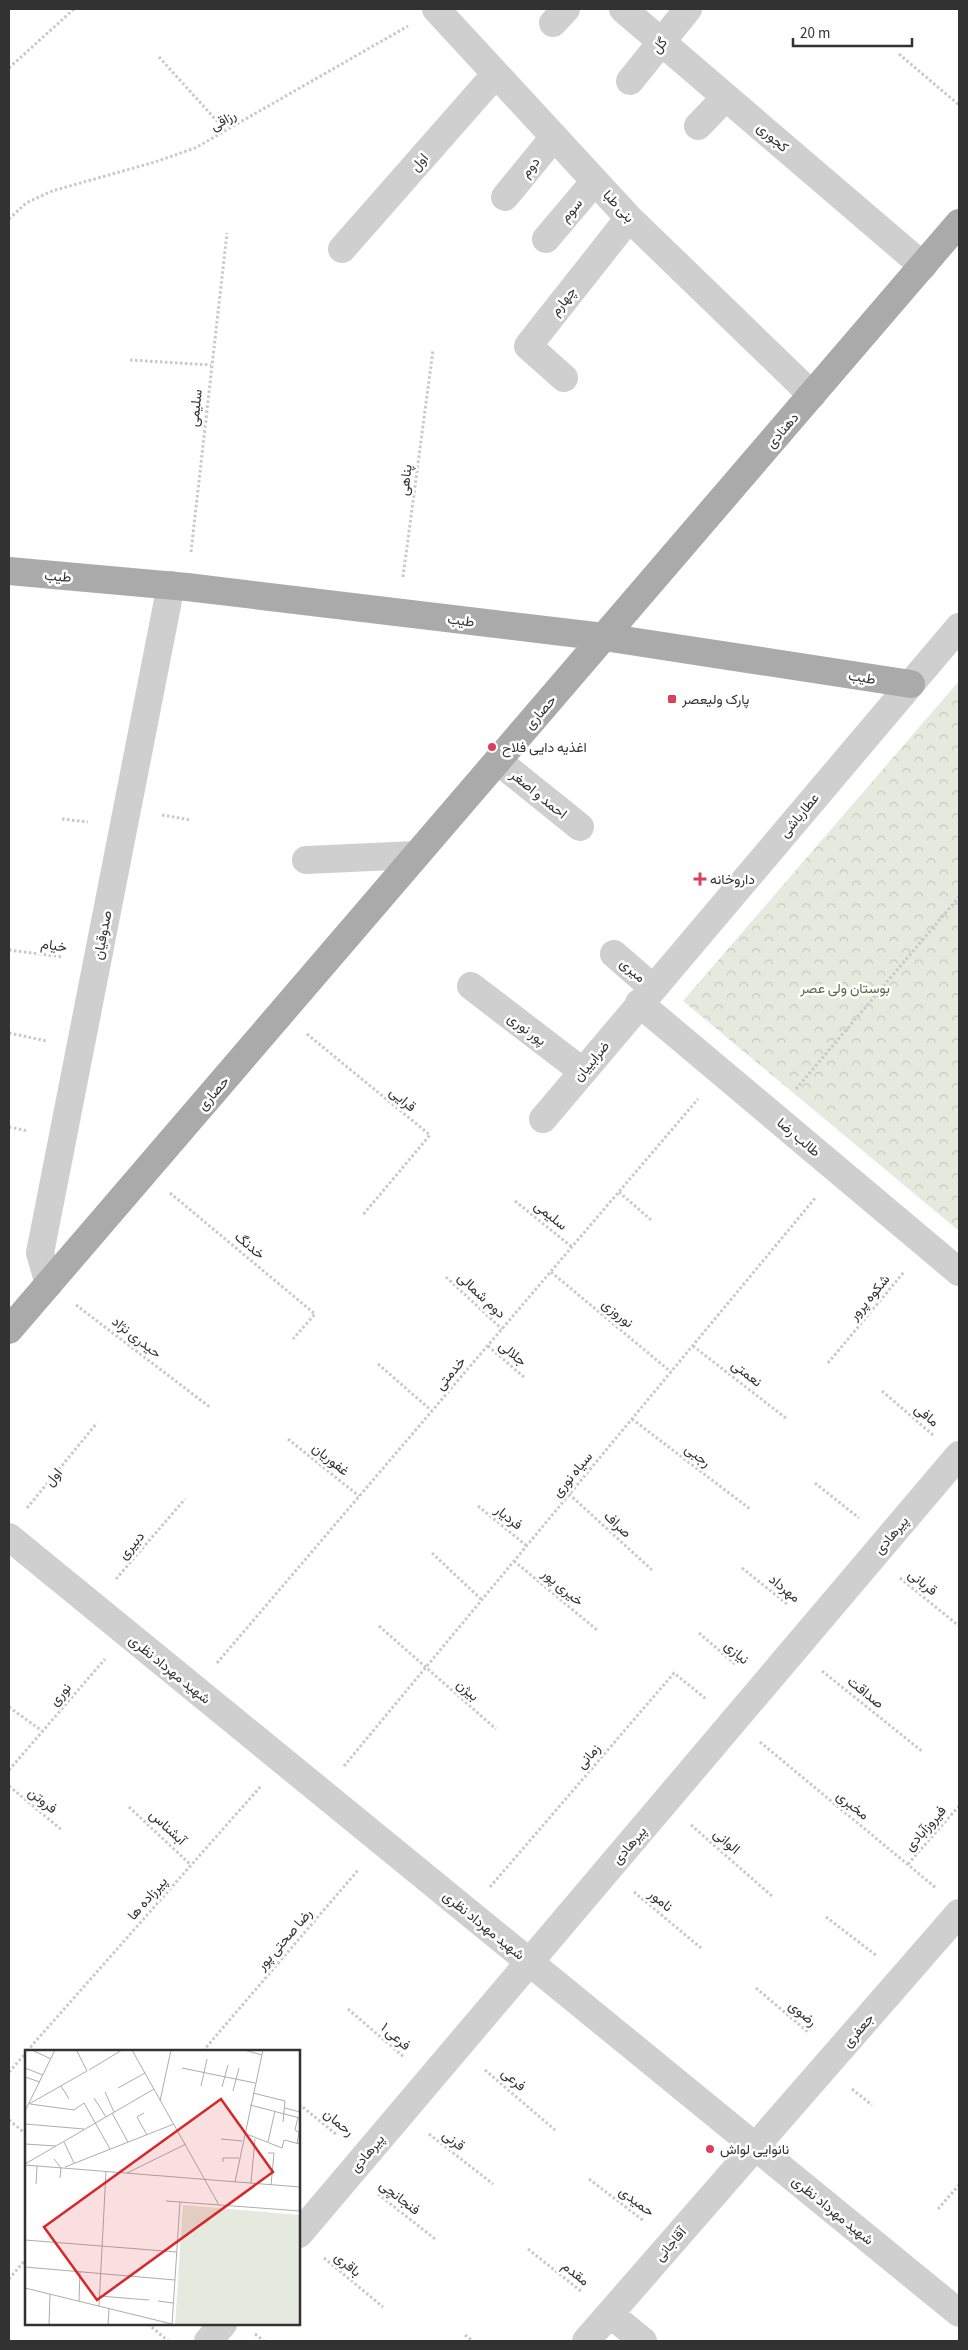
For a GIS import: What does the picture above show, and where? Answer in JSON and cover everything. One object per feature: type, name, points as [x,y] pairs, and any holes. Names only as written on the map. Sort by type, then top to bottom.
[{"type":"main road","name":"دهنادی","points":[[604,637],[959,223]]},
{"type":"main road","name":"طیب","points":[[9,571],[179,586],[604,637],[910,684]]},
{"type":"main road","name":"حصاری","points":[[9,1330],[604,637]]},
{"type":"street","name":"بنی طبا","points":[[437,9],[495,75],[629,218],[812,395]]},
{"type":"street","name":"کجوری","points":[[623,9],[923,266]]},
{"type":"street","name":"گل","points":[[630,81],[688,9]]},
{"type":"street","name":"اول","points":[[342,250],[495,75]]},
{"type":"street","points":[[698,126],[726,97]]},
{"type":"street","name":"دوم","points":[[505,197],[554,137]]},
{"type":"street","name":"سوم","points":[[546,239],[595,181]]},
{"type":"street","name":"چهارم","points":[[564,378],[528,346],[629,218]]},
{"type":"street","name":"صدوقیان","points":[[49,1284],[40,1253],[97,962],[179,586]]},
{"type":"street","name":"عطارباشی","points":[[646,995],[959,627]]},
{"type":"street","name":"احمد و اصغر","points":[[498,761],[580,826]]},
{"type":"street","points":[[306,860],[416,855]]},
{"type":"street","name":"میری","points":[[614,954],[646,995]]},
{"type":"street","name":"پور نوری","points":[[471,986],[582,1071]]},
{"type":"street","name":"ضرابییان","points":[[543,1119],[646,995]]},
{"type":"street","name":"طالب رضا","points":[[646,995],[722,1072],[959,1272]]},
{"type":"street","name":"پیرهادی","points":[[300,2233],[959,1455]]},
{"type":"street","name":"شهید مهرداد نظری","points":[[15,1526],[93,1606],[754,2146],[955,2302]]},
{"type":"street","name":"جعفری","points":[[754,2146],[959,1913]]},
{"type":"street","name":"آقاجانی","points":[[586,2341],[754,2146]]},
{"type":"street","points":[[610,2314],[643,2341]]},
{"type":"street","points":[[208,2341],[222,2325]]},
{"type":"path","points":[[9,68],[74,9]]},
{"type":"path","name":"رزاقی","points":[[9,220],[26,203],[52,191],[195,148],[437,9]]},
{"type":"path","points":[[899,54],[959,105]]},
{"type":"path","points":[[159,57],[226,131]]},
{"type":"path","name":"سلیمی","points":[[179,586],[211,365],[227,233]]},
{"type":"path","name":"پناهی","points":[[399,613],[433,350]]},
{"type":"path","points":[[130,360],[211,365]]},
{"type":"path","points":[[774,1116],[959,897]]},
{"type":"path","name":"خیام","points":[[9,950],[97,962]]},
{"type":"path","name":"قرایی","points":[[281,1013],[430,1135],[362,1216]]},
{"type":"path","name":"خدمتی","points":[[195,1689],[722,1072]]},
{"type":"path","name":"سیاه نوری","points":[[322,1793],[838,1170]]},
{"type":"path","name":"خدنگ","points":[[145,1172],[315,1314],[293,1339]]},
{"type":"path","points":[[619,1192],[651,1220]]},
{"type":"path","name":"سلیمی","points":[[515,1202],[572,1247]]},
{"type":"path","name":"شکوه پرور","points":[[828,1364],[927,1244]]},
{"type":"path","name":"نوروزی","points":[[551,1272],[671,1372]]},
{"type":"path","name":"دوم شمالی","points":[[446,1277],[502,1329]]},
{"type":"path","name":"حیدری نژاد","points":[[49,1284],[211,1408]]},
{"type":"path","name":"جلالی","points":[[488,1346],[525,1378]]},
{"type":"path","name":"نعمتی","points":[[693,1346],[787,1419]]},
{"type":"path","points":[[378,1364],[432,1411]]},
{"type":"path","name":"مافی","points":[[882,1391],[959,1455]]},
{"type":"path","name":"رجبی","points":[[632,1419],[750,1509]]},
{"type":"path","name":"اول","points":[[15,1526],[96,1423]]},
{"type":"path","name":"غفوریان","points":[[288,1439],[360,1496]]},
{"type":"path","name":"قربانی","points":[[815,1482],[959,1626]]},
{"type":"path","name":"صراف","points":[[569,1494],[652,1570]]},
{"type":"path","name":"دبیری","points":[[93,1606],[185,1499]]},
{"type":"path","name":"فردیار","points":[[478,1506],[527,1546]]},
{"type":"path","points":[[432,1553],[482,1600]]},
{"type":"path","name":"خیری پور","points":[[514,1561],[597,1630]]},
{"type":"path","name":"مهرداد","points":[[742,1568],[814,1626]]},
{"type":"path","name":"بیژن","points":[[379,1626],[496,1729]]},
{"type":"path","name":"نیازی","points":[[699,1633],[761,1688]]},
{"type":"path","name":"نوری","points":[[9,1770],[127,1634]]},
{"type":"path","name":"صداقت","points":[[795,1648],[923,1752]]},
{"type":"path","name":"زمانی","points":[[469,1912],[674,1673],[734,1721]]},
{"type":"path","points":[[9,1707],[42,1731]]},
{"type":"path","name":"مخبری","points":[[734,1721],[937,1888]]},
{"type":"path","name":"پیرزاده ها","points":[[29,2050],[283,1761]]},
{"type":"path","name":"فروتن","points":[[9,1786],[63,1831]]},
{"type":"path","name":"الوانی","points":[[665,1802],[773,1896]]},
{"type":"path","name":"آبشناس","points":[[129,1806],[191,1865]]},
{"type":"path","name":"فیروزآبادی","points":[[908,1864],[959,1806]]},
{"type":"path","name":"رضا صحتی پور","points":[[205,2050],[383,1842]]},
{"type":"path","name":"نامور","points":[[607,1870],[701,1948]]},
{"type":"path","points":[[826,1917],[904,1976]]},
{"type":"path","name":"رضوی","points":[[756,1988],[836,2055]]},
{"type":"path","name":"فرعی ۱","points":[[348,2009],[430,2079]]},
{"type":"path","name":"فرعی","points":[[458,2046],[555,2130]]},
{"type":"path","name":"پیرزاده ها","points":[[9,2072],[25,2054]]},
{"type":"path","name":"رحمان","points":[[300,2105],[358,2165]]},
{"type":"path","name":"قرنی","points":[[401,2113],[493,2184]]},
{"type":"path","points":[[9,2120],[25,2133]]},
{"type":"path","name":"فنجانچی","points":[[358,2165],[435,2239]]},
{"type":"path","name":"حمیدی","points":[[589,2179],[672,2242]]},
{"type":"path","points":[[938,2209],[959,2185]]},
{"type":"path","name":"مقدم","points":[[528,2249],[610,2314]]},
{"type":"path","name":"باقری","points":[[322,2257],[383,2307]]},
{"type":"path","points":[[9,2279],[25,2259]]},
{"type":"path","points":[[149,2325],[168,2341]]},
{"type":"path","points":[[465,2335],[473,2341]]},
{"type":"green space","name":"بوستان ولی عصر","points":[[959,681],[959,1231],[683,1001]]},
{"type":"place","name":"پارک ولیعصر","points":[[672,699]]},
{"type":"place","name":"اغذیه دایی فلاح","points":[[492,747]]},
{"type":"place","name":"داروخانه","points":[[700,879]]},
{"type":"place","name":"نانوایی لواش","points":[[710,2149]]}]
